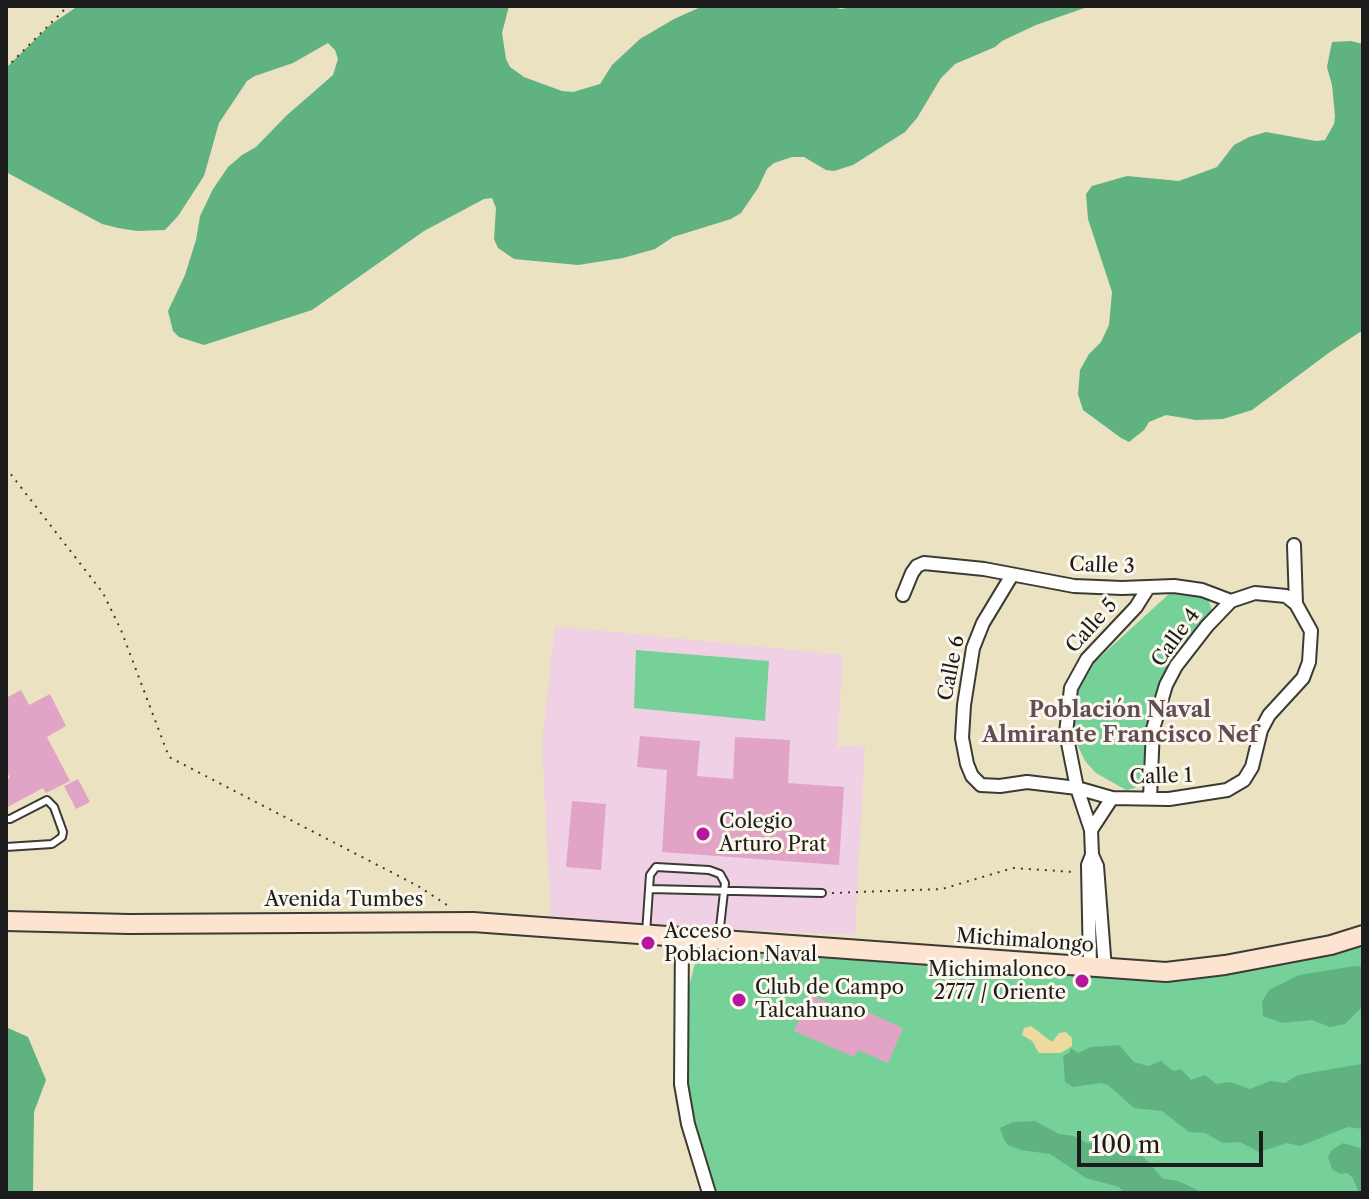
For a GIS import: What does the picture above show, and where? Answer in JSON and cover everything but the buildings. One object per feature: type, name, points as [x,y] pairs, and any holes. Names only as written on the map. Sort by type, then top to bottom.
[{"type":"main road","name":"Avenida Tumbes","points":[[6,921],[129,924],[473,922],[682,936]]},
{"type":"main road","name":"Michimalongo","points":[[682,936],[1166,972],[1225,965],[1331,945],[1363,935]]},
{"type":"street","points":[[1294,545],[1296,604]]},
{"type":"street","name":"Calle 3","points":[[903,595],[912,573],[924,563],[984,569],[1074,586],[1174,586],[1202,590],[1231,601],[1255,593],[1269,593],[1286,596],[1296,604]]},
{"type":"street","name":"Calle 6","points":[[972,776],[962,738],[967,675],[983,623],[1012,575]]},
{"type":"street","name":"Calle 5","points":[[1077,788],[1066,733],[1071,688],[1087,659],[1136,607],[1148,588]]},
{"type":"street","name":"Calle 4","points":[[1150,798],[1153,729],[1166,685],[1176,666],[1231,601]]},
{"type":"street","name":"Calle 1","points":[[972,776],[981,785],[1027,782],[1077,788],[1112,798],[1194,796],[1227,790],[1244,780],[1252,767],[1261,730],[1269,715],[1303,678],[1309,662],[1311,631],[1296,604]]},
{"type":"street","points":[[1077,788],[1091,830],[1092,855],[1097,866],[1098,968]]},
{"type":"street","points":[[1091,830],[1112,798]]},
{"type":"street","points":[[1092,855],[1088,873],[1098,968]]},
{"type":"street","points":[[682,936],[681,1084],[688,1124],[709,1193]]},
{"type":"lane","points":[[6,819],[47,800],[54,807],[63,832],[62,837],[52,844],[6,847]]},
{"type":"lane","points":[[646,934],[650,875],[656,867],[709,870],[720,874],[725,883],[719,939]]},
{"type":"lane","points":[[649,889],[822,893]]},
{"type":"path","points":[[6,68],[68,6]]},
{"type":"path","points":[[6,468],[103,593],[121,630],[169,757],[418,886],[451,908]]},
{"type":"path","points":[[822,893],[942,889],[1013,868],[1088,873]]},
{"type":"shaded area","name":"Colegio Arturo Prat","points":[[555,626],[843,655],[837,747],[865,745],[855,935],[551,921],[542,742]]},
{"type":"green space","points":[[78,6],[509,6],[502,33],[510,67],[524,77],[573,92],[600,84],[612,65],[640,39],[703,6],[828,6],[841,9],[859,6],[1090,6],[1036,25],[955,64],[941,78],[905,132],[853,165],[834,171],[826,170],[804,157],[774,163],[767,169],[741,213],[673,237],[655,249],[578,265],[514,259],[498,248],[494,239],[496,208],[492,198],[484,199],[424,231],[312,310],[204,345],[179,337],[173,331],[168,311],[185,275],[200,216],[228,167],[256,147],[333,75],[338,59],[335,50],[328,43],[293,63],[247,81],[219,123],[204,176],[178,216],[165,230],[118,228],[102,224],[6,172],[6,68],[50,25]]},
{"type":"green space","points":[[1332,42],[1363,44],[1363,330],[1252,410],[1223,419],[1196,420],[1166,415],[1149,422],[1129,442],[1121,438],[1083,410],[1078,394],[1080,370],[1101,342],[1109,325],[1112,292],[1088,219],[1086,194],[1092,186],[1127,176],[1179,181],[1217,167],[1234,145],[1266,132],[1325,140],[1335,116],[1327,67]]},
{"type":"green space","points":[[1178,591],[1208,599],[1213,613],[1192,635],[1168,671],[1147,739],[1145,775],[1135,788],[1126,790],[1096,773],[1085,761],[1075,740],[1071,713],[1075,693],[1088,668],[1170,593]]},
{"type":"green space","points":[[636,650],[769,661],[765,721],[634,708]]},
{"type":"green space","points":[[1363,935],[1363,1193],[710,1193],[681,1084],[682,1015],[698,951],[871,952],[1166,972]]},
{"type":"green space","points":[[1363,967],[1363,1006],[1345,1024],[1330,1027],[1312,1020],[1282,1023],[1263,1016],[1262,1002],[1269,990],[1299,975]]},
{"type":"green space","points":[[6,1027],[28,1037],[46,1080],[34,1112],[33,1193],[6,1193]]},
{"type":"green space","points":[[1119,1045],[1134,1062],[1148,1066],[1161,1061],[1173,1071],[1181,1069],[1191,1080],[1205,1075],[1216,1084],[1230,1082],[1250,1089],[1270,1081],[1285,1083],[1298,1075],[1361,1064],[1363,1060],[1363,1129],[1348,1127],[1300,1146],[1287,1143],[1259,1152],[1240,1142],[1223,1143],[1205,1133],[1189,1132],[1162,1111],[1134,1108],[1108,1085],[1073,1087],[1065,1082],[1063,1056],[1071,1048],[1078,1053],[1091,1047]]},
{"type":"green space","points":[[1035,1121],[1059,1134],[1074,1136],[1087,1143],[1109,1144],[1128,1156],[1142,1155],[1163,1179],[1178,1181],[1204,1193],[1124,1193],[1119,1187],[1086,1178],[1050,1154],[1021,1150],[1004,1140],[1000,1128],[1013,1122]]},
{"type":"green space","points":[[1343,1143],[1363,1149],[1363,1193],[1358,1191],[1353,1178],[1347,1173],[1340,1174],[1332,1169],[1328,1157]]},
{"type":"sand","points":[[1031,1026],[1052,1042],[1059,1033],[1066,1032],[1072,1038],[1072,1046],[1061,1053],[1039,1053],[1032,1041],[1022,1035],[1024,1028]]},
{"type":"place","name":"Colegio Arturo Prat","points":[[703,834]]},
{"type":"place","name":"Acceso Poblacion Naval","points":[[648,943]]},
{"type":"place","name":"Michimalonco 2777 / Oriente","points":[[1082,981]]},
{"type":"place","name":"Club de Campo Talcahuano","points":[[739,1000]]},
{"type":"district","name":"Población Naval Almirante Francisco Nef","points":[[1120,724]]}]
